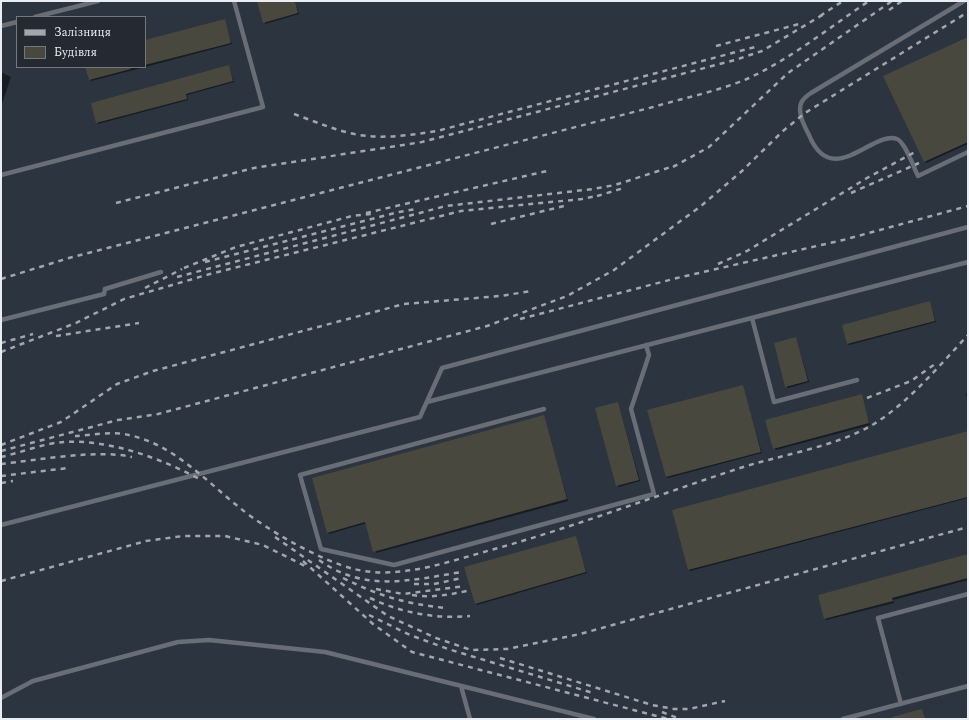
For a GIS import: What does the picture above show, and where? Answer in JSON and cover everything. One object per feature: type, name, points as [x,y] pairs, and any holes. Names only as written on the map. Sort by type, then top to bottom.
[{"type":"lane","points":[[39,16],[98,1]]},
{"type":"lane","points":[[1,176],[263,107],[234,1]]},
{"type":"lane","points":[[964,1],[811,93],[802,100],[799,106],[801,116],[814,148],[830,158],[838,159],[850,156],[889,138],[897,139],[902,143],[918,176],[968,152]]},
{"type":"lane","points":[[1,26],[16,22]]},
{"type":"lane","points":[[1,525],[420,417],[442,368],[968,227]]},
{"type":"lane","points":[[427,402],[968,262]]},
{"type":"lane","points":[[1,320],[104,294],[105,289],[161,272]]},
{"type":"lane","points":[[752,318],[774,402],[857,380]]},
{"type":"lane","points":[[544,409],[300,475],[321,548],[394,565],[654,494],[631,409],[649,355],[646,345]]},
{"type":"lane","points":[[901,704],[878,618],[968,594]]},
{"type":"lane","points":[[1,698],[40,679],[178,642],[209,640],[325,652],[594,719]]},
{"type":"lane","points":[[461,686],[470,719]]},
{"type":"lane","points":[[842,719],[968,686]]},
{"type":"shaded area","points":[[1,1],[968,1],[968,719],[1,719]]},
{"type":"building","points":[[257,1],[295,1],[298,13],[263,23]]},
{"type":"building","points":[[225,19],[231,43],[146,65],[146,40]]},
{"type":"building","points":[[968,37],[968,142],[924,162],[883,76]]},
{"type":"building","points":[[229,65],[233,81],[186,94],[187,99],[96,123],[91,103]]},
{"type":"building","points":[[85,68],[131,69],[89,80]]},
{"type":"building","points":[[930,301],[935,321],[847,344],[842,325]]},
{"type":"building","points":[[796,337],[808,381],[785,387],[774,343]]},
{"type":"building","points":[[743,385],[761,452],[666,477],[647,410]]},
{"type":"building","points":[[862,394],[869,423],[773,449],[765,420]]},
{"type":"building","points":[[618,402],[639,480],[616,486],[595,408]]},
{"type":"building","points":[[544,415],[567,499],[373,552],[365,522],[327,533],[312,478]]},
{"type":"building","points":[[968,431],[968,497],[688,570],[672,510]]},
{"type":"building","points":[[576,536],[586,572],[475,604],[464,567]]},
{"type":"building","points":[[968,554],[968,578],[892,598],[893,601],[824,619],[818,595]]},
{"type":"building","points":[[922,709],[925,719],[892,719],[892,717]]},
{"type":"railway","points":[[820,16],[843,1]]},
{"type":"railway","points":[[1,279],[69,258],[726,87],[749,78],[780,61],[869,1]]},
{"type":"railway","points":[[673,167],[709,147],[788,73],[892,1]]},
{"type":"railway","points":[[889,10],[902,1]]},
{"type":"railway","points":[[1,451],[118,420],[158,414],[487,326],[567,296],[614,270],[701,206],[742,171],[783,131],[805,113],[968,12]]},
{"type":"railway","points":[[116,203],[254,168],[422,142],[735,60],[762,51],[824,14]]},
{"type":"railway","points":[[716,46],[803,23]]},
{"type":"railway","points":[[294,114],[335,129],[359,135],[388,137],[437,131],[755,47]]},
{"type":"railway","points":[[718,264],[747,251],[867,178],[915,152]]},
{"type":"railway","points":[[851,193],[919,163]]},
{"type":"railway","points":[[177,277],[446,206],[593,189],[615,185],[677,165]]},
{"type":"railway","points":[[366,213],[547,171]]},
{"type":"railway","points":[[597,196],[624,188]]},
{"type":"railway","points":[[1,352],[76,323],[124,299],[210,274],[461,211],[582,199],[601,195]]},
{"type":"railway","points":[[491,224],[568,205]]},
{"type":"railway","points":[[520,319],[677,278],[843,240],[968,206]]},
{"type":"railway","points":[[205,262],[399,212],[416,209]]},
{"type":"railway","points":[[184,268],[236,247],[352,216],[371,214]]},
{"type":"railway","points":[[145,288],[182,269]]},
{"type":"railway","points":[[1,445],[61,422],[117,384],[153,371],[404,304],[500,296],[532,291]]},
{"type":"railway","points":[[56,336],[139,323]]},
{"type":"railway","points":[[1,343],[33,334]]},
{"type":"railway","points":[[75,436],[116,433],[145,440],[175,455],[251,517],[295,544],[326,559],[354,569],[371,572],[406,571],[440,564],[522,541],[737,469],[825,445],[859,432],[874,424],[900,405],[968,335]]},
{"type":"railway","points":[[867,398],[911,381],[935,364]]},
{"type":"railway","points":[[1,457],[56,443],[81,442],[99,444],[117,447],[153,458],[201,480]]},
{"type":"railway","points":[[1,464],[49,458],[102,454],[132,457]]},
{"type":"railway","points":[[1,476],[68,468]]},
{"type":"railway","points":[[1,483],[13,481]]},
{"type":"railway","points":[[275,537],[388,616],[436,638],[471,650],[507,649],[580,634],[968,527]]},
{"type":"railway","points":[[1,581],[146,541],[183,536],[225,536],[263,545],[307,567]]},
{"type":"railway","points":[[319,560],[336,570],[354,577],[371,580],[406,580],[462,572]]},
{"type":"railway","points":[[303,561],[373,624],[412,652],[668,719]]},
{"type":"railway","points":[[343,578],[369,590],[393,598],[418,604],[446,608]]},
{"type":"railway","points":[[414,584],[434,584],[462,578]]},
{"type":"railway","points":[[376,589],[403,594],[465,586]]},
{"type":"railway","points":[[412,595],[440,596],[467,591]]},
{"type":"railway","points":[[370,598],[394,608],[419,614],[444,617],[470,616]]},
{"type":"railway","points":[[369,615],[410,635],[448,649],[593,693]]},
{"type":"railway","points":[[500,658],[652,705],[674,709],[689,709],[725,701]]},
{"type":"railway","points":[[662,712],[680,719]]}]
